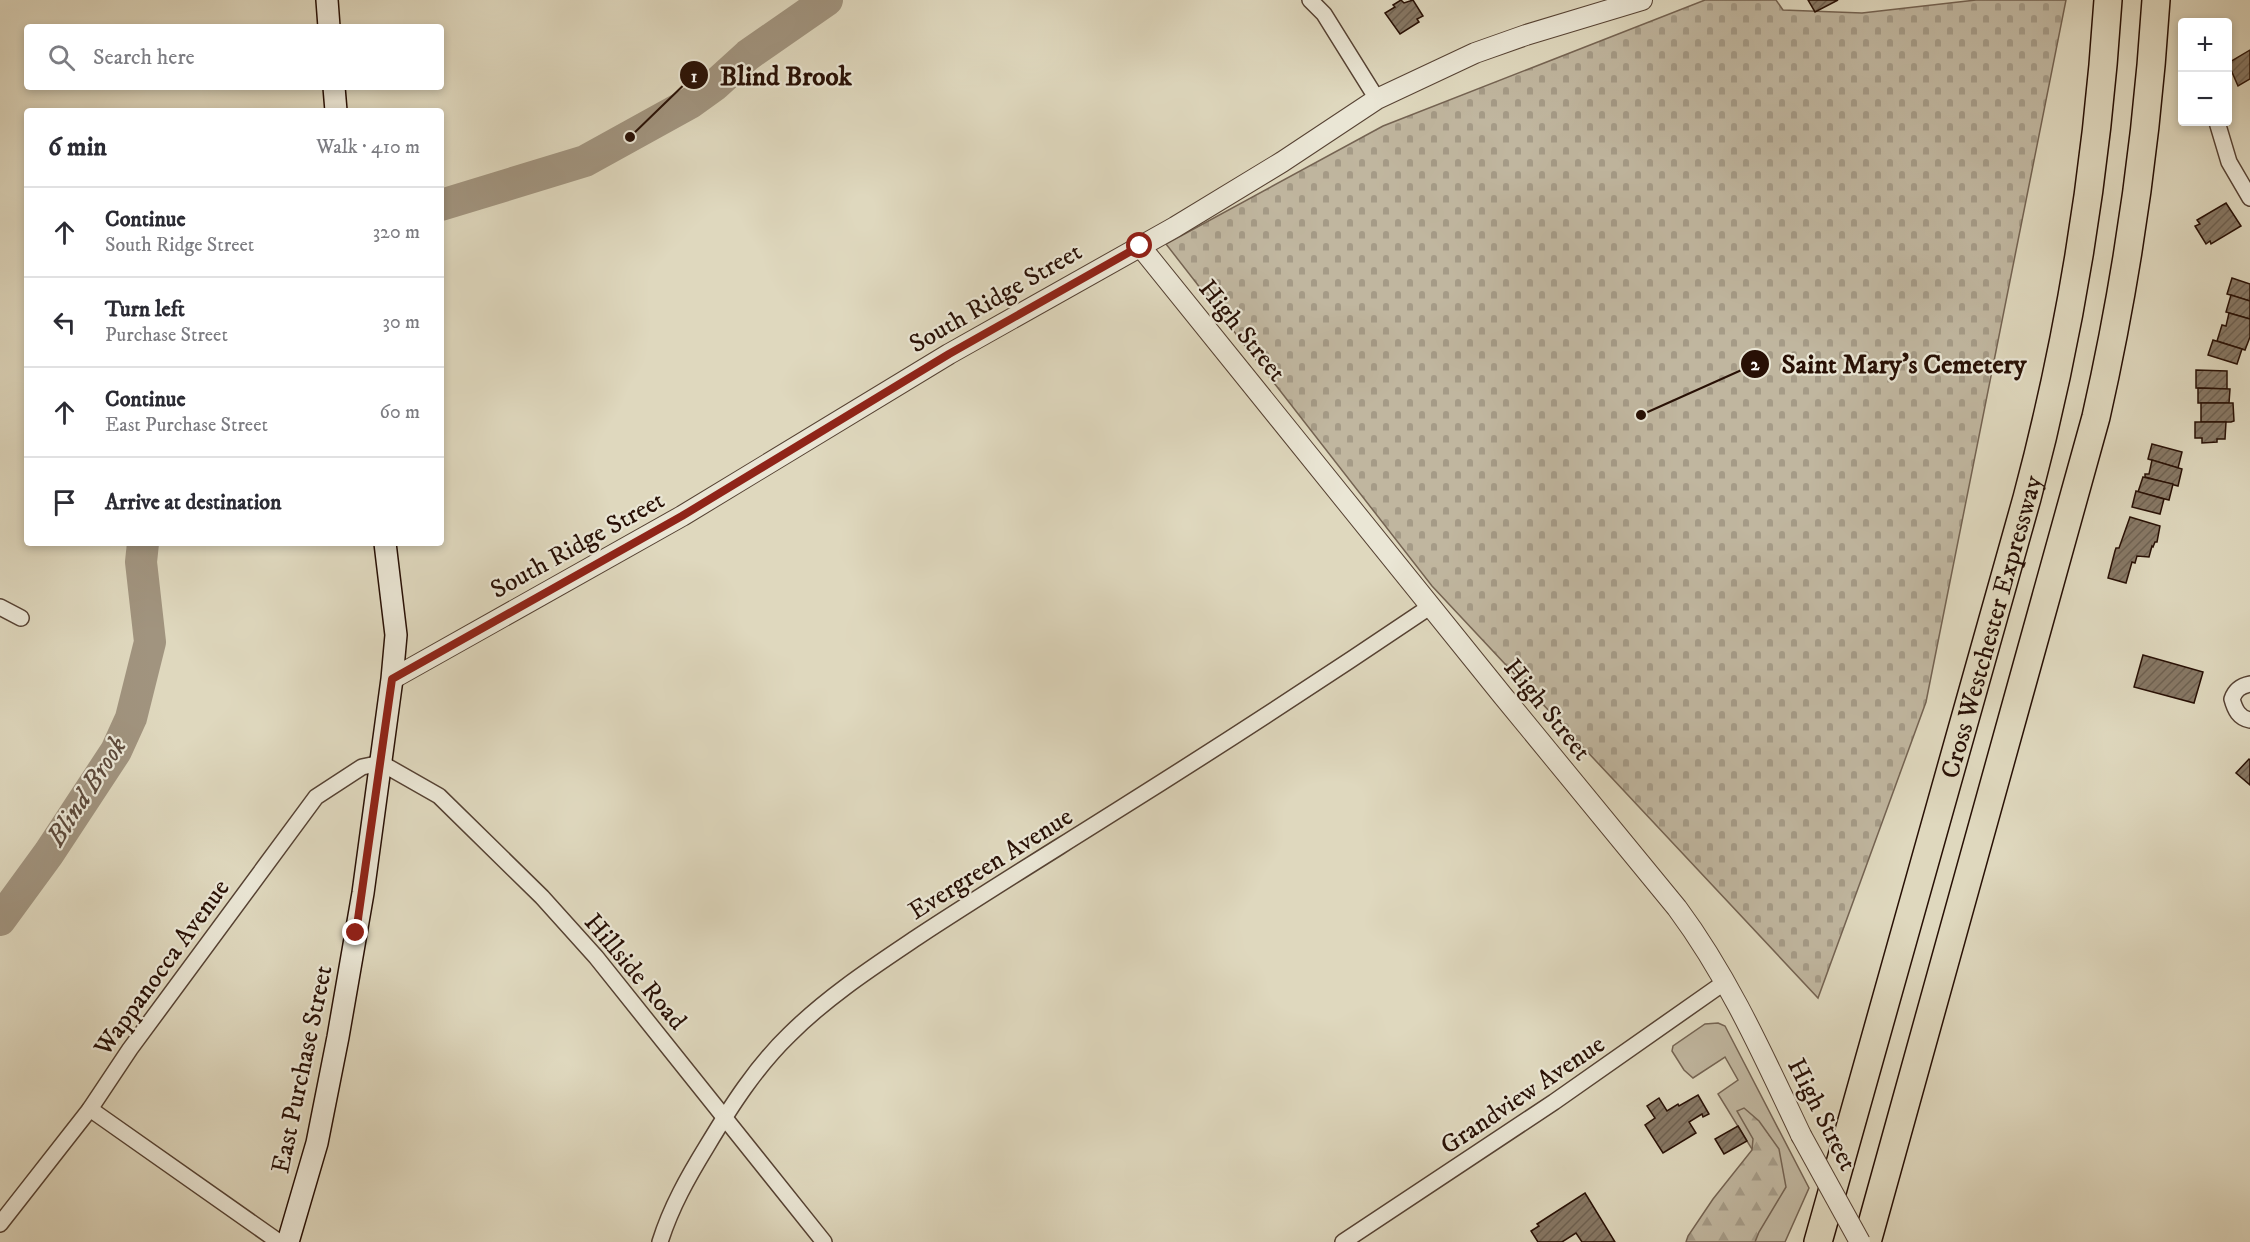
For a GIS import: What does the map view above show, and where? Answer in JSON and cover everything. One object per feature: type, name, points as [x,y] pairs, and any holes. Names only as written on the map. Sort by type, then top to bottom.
[{"type":"highway","name":"Cross Westchester Expressway","points":[[1818,1242],[2024,510],[2053,396],[2078,271],[2092,177],[2109,0]]},
{"type":"highway","name":"Cross Westchester Expressway","points":[[1867,1242],[2096,417],[2116,321],[2138,194],[2149,97],[2156,0]]},
{"type":"main road","points":[[327,0],[329,24]]},
{"type":"main road","points":[[334,90],[336,108]]},
{"type":"main road","points":[[385,546],[396,635],[392,679]]},
{"type":"main road","name":"East Purchase Street","points":[[288,1242],[317,1143],[338,1037],[363,893],[392,679]]},
{"type":"street","points":[[1310,0],[1330,23],[1377,99]]},
{"type":"street","name":"South Ridge Street","points":[[392,679],[682,516],[949,354],[1140,246],[1282,162],[1377,99],[1475,53],[1642,0]]},
{"type":"street","points":[[2218,126],[2229,162],[2250,198]]},
{"type":"street","name":"High Street","points":[[1140,246],[1677,908],[1699,939],[1740,1009],[1801,1135],[1860,1242]]},
{"type":"street","name":"Evergreen Avenue","points":[[660,1242],[666,1221],[682,1187],[724,1117],[755,1073],[788,1036],[827,1000],[856,978],[975,899],[1117,811],[1431,606]]},
{"type":"street","points":[[0,607],[21,618]]},
{"type":"street","points":[[2250,684],[2241,687],[2232,699],[2238,714],[2250,720]]},
{"type":"street","name":"Hillside Road","points":[[381,763],[439,796],[542,897],[596,957],[824,1242]]},
{"type":"street","name":"Wappanocca Avenue","points":[[0,1224],[90,1109],[130,1049],[316,797],[362,767],[381,763]]},
{"type":"street","name":"Grandview Avenue","points":[[1343,1242],[1545,1109],[1725,982]]},
{"type":"street","points":[[90,1109],[279,1242]]},
{"type":"green space","points":[[1705,0],[1776,0],[1783,10],[1862,13],[1976,0],[2066,0],[1926,702],[1818,998],[1432,586],[1166,244],[1383,126]]},
{"type":"green space","points":[[1718,1023],[1725,1026],[1809,1188],[1785,1242],[1732,1242],[1760,1162],[1718,1094],[1738,1080],[1725,1057],[1693,1078],[1684,1070],[1672,1051],[1673,1046],[1705,1024]]},
{"type":"green space","points":[[1744,1108],[1759,1121],[1779,1149],[1786,1187],[1755,1242],[1686,1242],[1713,1199],[1752,1150],[1753,1139],[1737,1111]]},
{"type":"building","points":[[1401,0],[1404,3],[1413,0],[1423,16],[1417,19],[1419,22],[1400,34],[1385,13]]},
{"type":"building","points":[[1808,0],[1838,0],[1815,12]]},
{"type":"building","points":[[2250,50],[2250,79],[2238,86],[2232,72],[2232,61]]},
{"type":"building","points":[[2226,203],[2241,226],[2211,244],[2210,241],[2206,244],[2195,226],[2200,224],[2197,220]]},
{"type":"building","points":[[2232,278],[2250,284],[2250,301],[2227,294]]},
{"type":"building","points":[[2231,295],[2250,301],[2250,319],[2226,312]]},
{"type":"building","points":[[2229,313],[2250,319],[2250,337],[2245,350],[2217,341],[2222,325],[2226,326]]},
{"type":"building","points":[[2213,340],[2242,349],[2237,364],[2208,355]]},
{"type":"building","points":[[2196,370],[2227,371],[2227,389],[2196,388]]},
{"type":"building","points":[[2198,388],[2230,389],[2229,403],[2198,403]]},
{"type":"building","points":[[2201,403],[2233,403],[2234,421],[2201,422]]},
{"type":"building","points":[[2195,422],[2226,422],[2225,439],[2202,443],[2202,438],[2195,438]]},
{"type":"building","points":[[2152,444],[2182,452],[2178,468],[2148,459]]},
{"type":"building","points":[[2152,460],[2182,469],[2178,486],[2145,477],[2145,474],[2149,474]]},
{"type":"building","points":[[2143,477],[2173,484],[2169,500],[2138,492]]},
{"type":"building","points":[[2136,491],[2164,499],[2160,514],[2132,507]]},
{"type":"building","points":[[2130,517],[2160,526],[2157,542],[2152,546],[2149,557],[2137,556],[2135,563],[2132,562],[2126,583],[2108,578],[2116,548],[2119,548]]},
{"type":"building","points":[[2143,655],[2203,672],[2194,703],[2134,687]]},
{"type":"building","points":[[2250,760],[2250,785],[2236,773]]},
{"type":"building","points":[[1698,1095],[1709,1114],[1703,1117],[1702,1114],[1689,1122],[1696,1133],[1663,1153],[1645,1125],[1655,1118],[1647,1106],[1659,1098],[1667,1111]]},
{"type":"building","points":[[1738,1126],[1747,1141],[1724,1154],[1715,1139]]},
{"type":"building","points":[[1585,1193],[1615,1242],[1582,1242],[1576,1233],[1562,1242],[1538,1242],[1531,1231],[1539,1226],[1537,1224]]},
{"type":"waterway","name":"Blind Brook","points":[[444,204],[585,161],[690,103],[715,85],[748,55],[827,0]]},
{"type":"waterway","name":"Blind Brook","points":[[0,920],[49,853],[116,751],[131,718],[150,642],[141,562],[143,546]]},
{"type":"place","name":"Blind Brook","points":[[630,137]]},
{"type":"place","name":"Saint Mary's Cemetery","points":[[1641,415]]},
{"type":"route","points":[[356,933],[392,679],[682,516],[949,354],[1140,246]]}]
